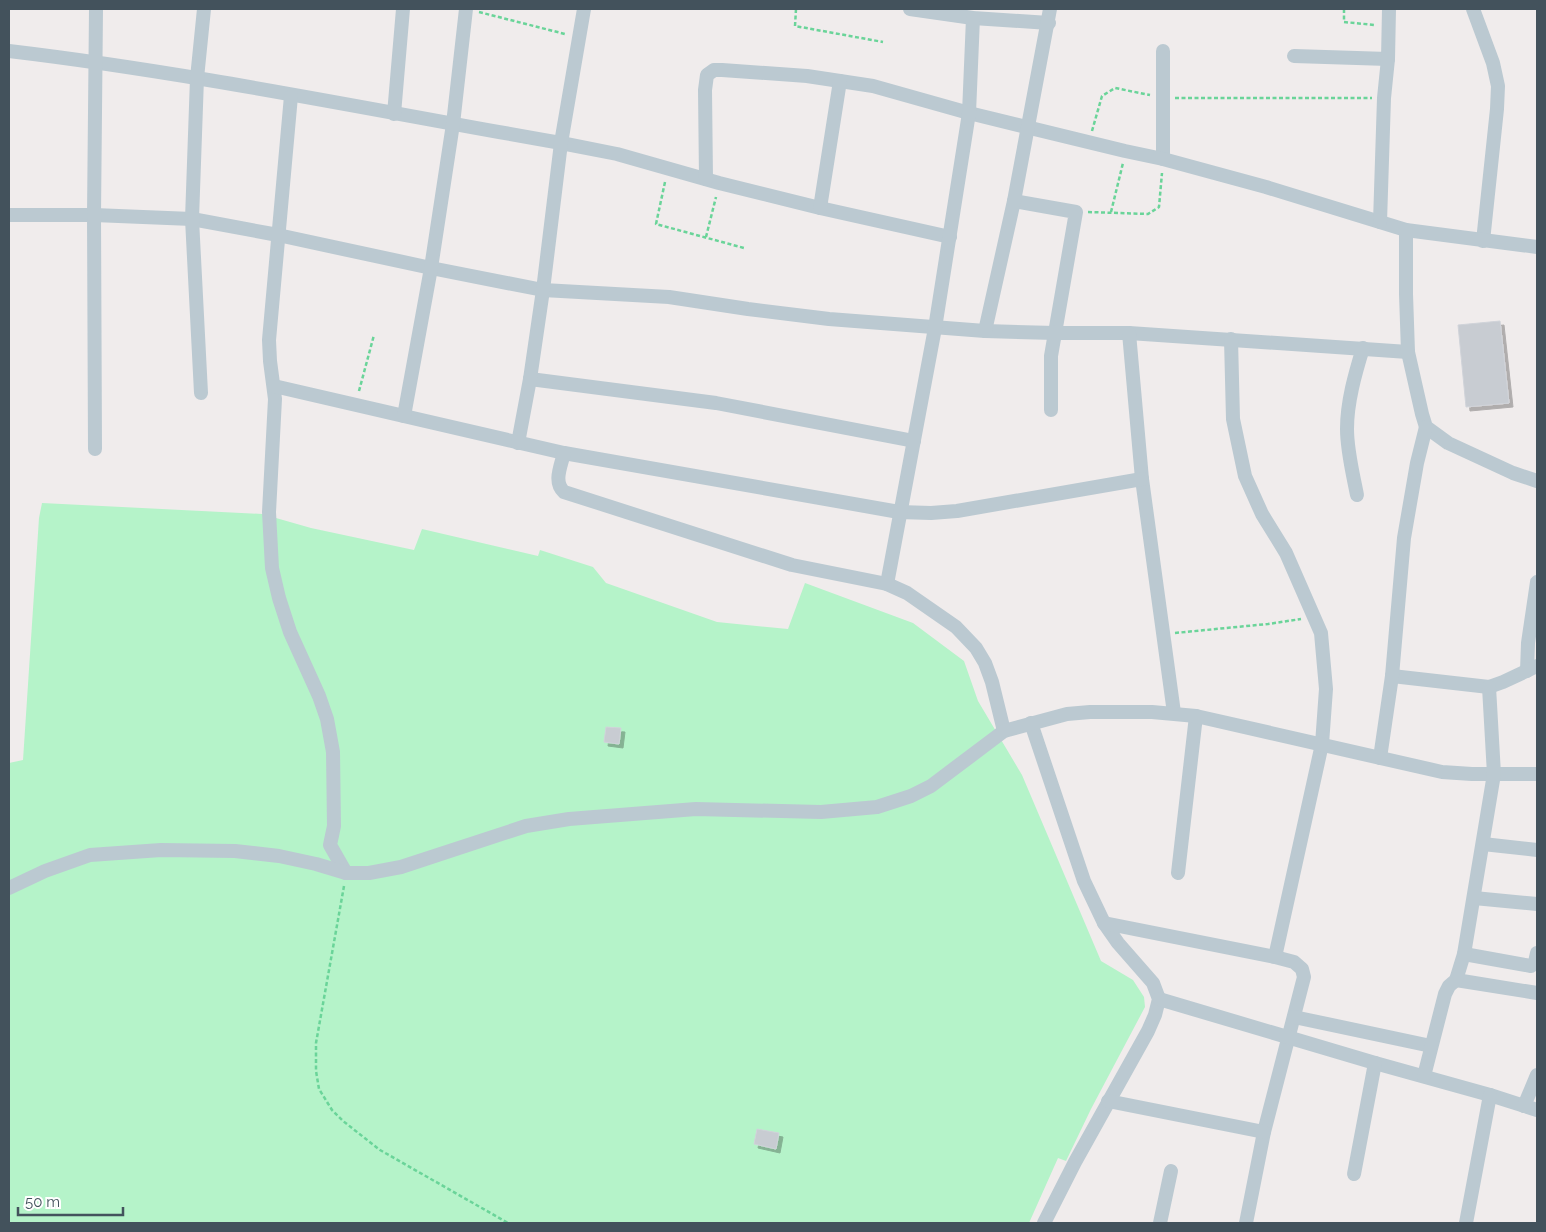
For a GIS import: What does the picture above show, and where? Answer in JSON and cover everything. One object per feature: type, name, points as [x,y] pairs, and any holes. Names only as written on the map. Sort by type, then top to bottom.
[{"type":"street","points":[[95,449],[94,215],[96,9]]},
{"type":"street","points":[[201,393],[192,219],[197,78],[204,9]]},
{"type":"street","points":[[394,114],[403,9]]},
{"type":"street","points":[[404,416],[431,268],[453,124],[466,9]]},
{"type":"street","points":[[518,442],[530,380],[562,143],[584,9]]},
{"type":"street","points":[[910,9],[973,18],[1049,23]]},
{"type":"street","points":[[985,331],[1014,201],[1049,23],[1050,9]]},
{"type":"street","points":[[1380,222],[1389,9]]},
{"type":"street","points":[[1473,9],[1493,62],[1498,86],[1494,146],[1483,241]]},
{"type":"street","points":[[887,584],[935,328],[969,113],[973,18]]},
{"type":"street","points":[[9,51],[197,78],[562,143],[617,154],[820,208],[950,237]]},
{"type":"street","points":[[1163,51],[1163,159]]},
{"type":"street","points":[[1294,56],[1388,59]]},
{"type":"street","points":[[713,181],[706,80],[710,72],[722,70],[873,86],[969,113],[1028,126],[1125,152],[1163,159],[1266,187],[1406,230],[1537,247]]},
{"type":"street","points":[[820,208],[840,81]]},
{"type":"street","points":[[291,96],[269,340],[275,398],[269,512],[272,568],[290,632],[319,696],[327,719],[333,761],[334,826],[330,845],[346,873]]},
{"type":"street","points":[[1014,201],[1076,212],[1054,333],[1050,382],[1052,410]]},
{"type":"street","points":[[9,215],[94,215],[192,219],[543,290],[669,297],[788,315],[985,331],[1129,333],[1408,352]]},
{"type":"street","points":[[1380,758],[1392,676],[1404,538],[1417,463],[1426,427],[1408,352],[1406,230]]},
{"type":"street","points":[[1129,333],[1142,479],[1174,714]]},
{"type":"street","points":[[1231,339],[1233,419],[1245,476],[1262,514],[1286,553],[1315,617],[1321,633],[1325,664],[1326,689],[1322,744],[1275,957]]},
{"type":"street","points":[[1357,495],[1348,442],[1347,421],[1355,374],[1363,348]]},
{"type":"street","points":[[530,380],[716,403],[914,441]]},
{"type":"street","points":[[274,386],[564,453],[899,512],[956,511],[1142,479]]},
{"type":"street","points":[[1426,427],[1448,443],[1505,470],[1537,481]]},
{"type":"street","points":[[564,453],[558,481],[560,488],[564,492],[792,565],[887,584],[907,593],[931,608],[956,627],[976,648],[992,682],[1004,731]]},
{"type":"street","points":[[1392,676],[1489,687],[1532,668],[1528,643],[1537,582]]},
{"type":"street","points":[[1424,1076],[1445,994],[1449,986],[1456,980],[1464,954],[1474,898],[1494,774],[1489,687]]},
{"type":"street","points":[[9,888],[45,871],[90,855],[160,850],[253,853],[297,860],[346,873],[369,872],[401,867],[526,826],[569,819],[696,809],[821,812],[877,807],[911,796],[930,786],[1004,731],[1067,714],[1090,712],[1196,716],[1442,772],[1537,774]]},
{"type":"street","points":[[1178,873],[1196,716]]},
{"type":"street","points":[[1031,723],[1084,881],[1104,923],[1118,943],[1153,983],[1159,999],[1155,1016],[1148,1031],[1074,1162],[1044,1223]]},
{"type":"street","points":[[1483,844],[1537,850]]},
{"type":"street","points":[[1474,898],[1537,904]]},
{"type":"street","points":[[1104,923],[1275,957],[1299,965],[1303,972],[1304,977],[1264,1132],[1246,1223]]},
{"type":"street","points":[[1464,954],[1530,966],[1535,962],[1537,953]]},
{"type":"street","points":[[1456,980],[1537,993]]},
{"type":"street","points":[[1159,999],[1531,1108],[1537,1075]]},
{"type":"street","points":[[1294,1017],[1431,1046]]},
{"type":"street","points":[[1354,1174],[1375,1063]]},
{"type":"street","points":[[1466,1223],[1490,1095]]},
{"type":"street","points":[[1108,1102],[1264,1132]]},
{"type":"street","points":[[1160,1223],[1171,1171]]},
{"type":"path","points":[[466,9],[579,38]]},
{"type":"path","points":[[796,9],[795,26],[883,42]]},
{"type":"path","points":[[1344,9],[1344,22],[1389,26]]},
{"type":"path","points":[[1089,143],[1102,96],[1115,88],[1164,98],[1384,98]]},
{"type":"path","points":[[1111,212],[1125,152]]},
{"type":"path","points":[[1076,212],[1148,214],[1159,206],[1163,159]]},
{"type":"path","points":[[668,169],[656,224],[744,248]]},
{"type":"path","points":[[706,237],[713,181]]},
{"type":"path","points":[[355,405],[374,336]]},
{"type":"path","points":[[1164,634],[1268,624],[1315,617]]},
{"type":"path","points":[[346,873],[317,1035],[316,1065],[319,1088],[332,1110],[380,1150],[508,1223]]},
{"type":"green space","points":[[42,503],[262,514],[311,528],[414,550],[422,529],[538,556],[540,550],[593,567],[606,583],[717,622],[788,629],[805,583],[913,623],[964,661],[978,701],[1022,775],[1101,961],[1133,980],[1144,997],[1145,1007],[1066,1161],[1058,1158],[1029,1223],[9,1223],[9,763],[23,760],[39,518]]},
{"type":"building","points":[[1500,321],[1509,403],[1466,407],[1458,325]]},
{"type":"building","points":[[606,727],[621,728],[619,744],[604,742]]},
{"type":"building","points":[[757,1129],[779,1133],[776,1149],[754,1144]]}]
